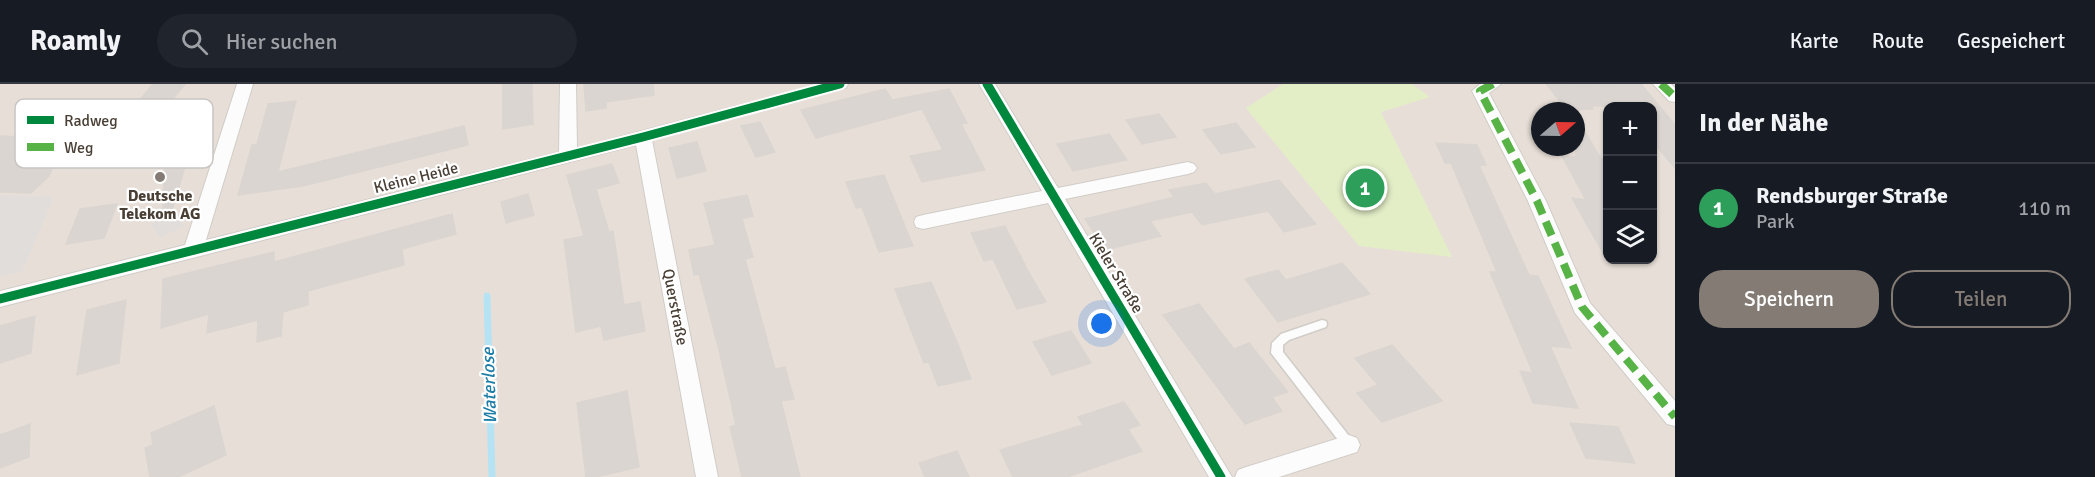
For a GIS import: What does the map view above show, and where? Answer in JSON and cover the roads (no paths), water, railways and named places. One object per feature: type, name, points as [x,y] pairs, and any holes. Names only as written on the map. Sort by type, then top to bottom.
[{"type":"street","points":[[193,250],[245,84]]},
{"type":"street","points":[[568,84],[568,155]]},
{"type":"street","name":"Kleine Heide","points":[[0,299],[643,137],[812,88],[840,84]]},
{"type":"street","name":"Kieler Straße","points":[[987,84],[1221,477]]},
{"type":"street","points":[[1493,84],[1480,91],[1537,201],[1582,307],[1675,417]]},
{"type":"street","points":[[1661,84],[1675,97]]},
{"type":"street","name":"Querstraße","points":[[643,137],[707,477]]},
{"type":"street","points":[[923,222],[1188,168]]},
{"type":"street","points":[[1246,477],[1349,445]]},
{"type":"lane","points":[[1322,324],[1285,337],[1278,343],[1277,353],[1349,445]]},
{"type":"waterway","name":"Waterlose","points":[[487,296],[492,477]]},
{"type":"place","name":"Deutsche Telekom AG","points":[[160,177]]},
{"type":"place","name":"Rendsburger Straße","points":[[1365,188]]}]
